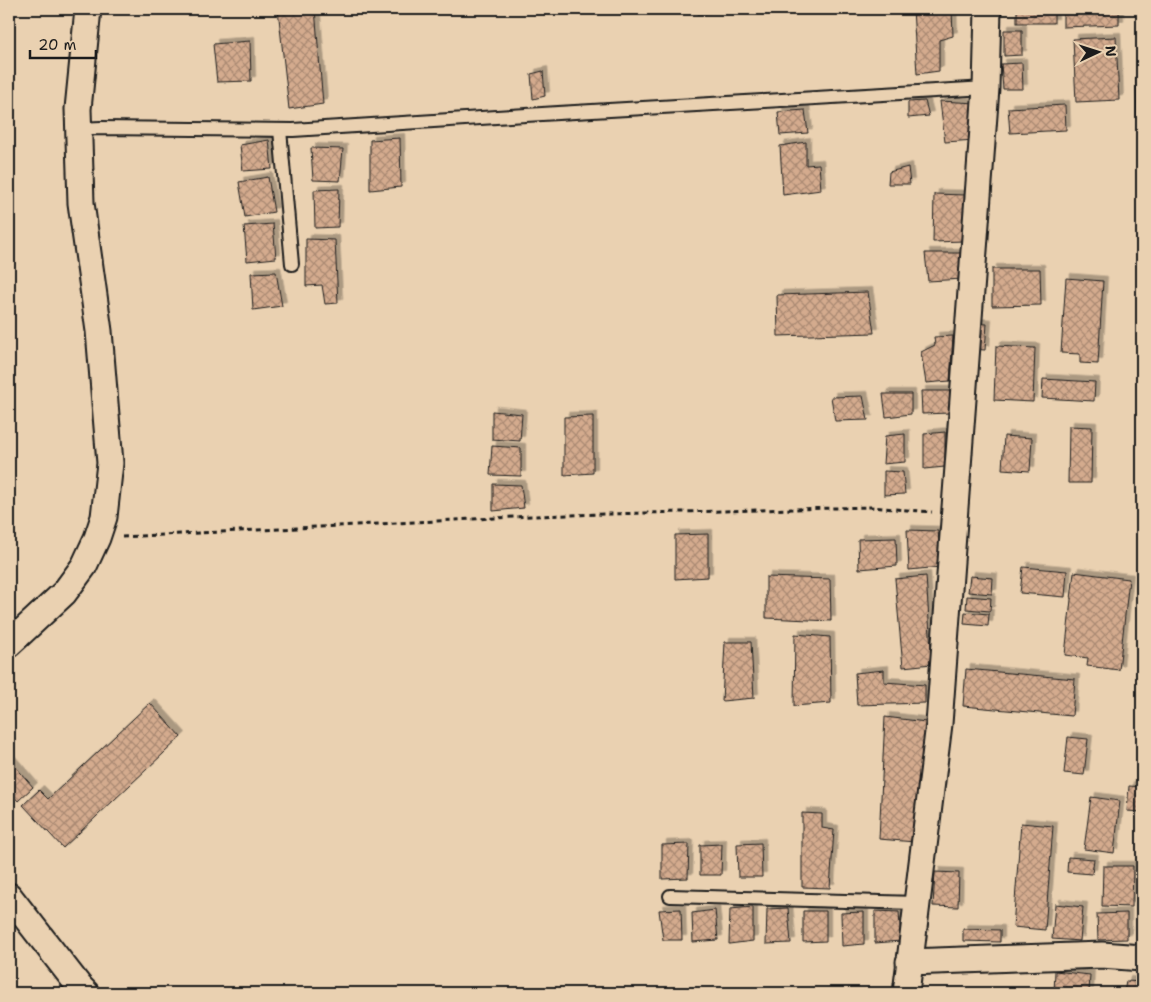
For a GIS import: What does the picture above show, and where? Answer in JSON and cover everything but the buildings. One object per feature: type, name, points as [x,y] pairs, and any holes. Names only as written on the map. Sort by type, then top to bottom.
[{"type":"street","points":[[9,644],[64,593],[84,566],[104,517],[110,463],[99,331],[81,203],[78,129],[78,109],[88,9]]},
{"type":"street","points":[[906,993],[938,724],[986,88],[988,9]]},
{"type":"street","points":[[9,896],[86,993]]},
{"type":"street","points":[[909,962],[1102,955],[1142,958]]},
{"type":"lane","points":[[78,129],[280,130],[986,88]]},
{"type":"lane","points":[[280,130],[292,264]]},
{"type":"lane","points":[[670,896],[917,903]]},
{"type":"path","points":[[97,538],[523,517],[861,507],[955,514]]}]
